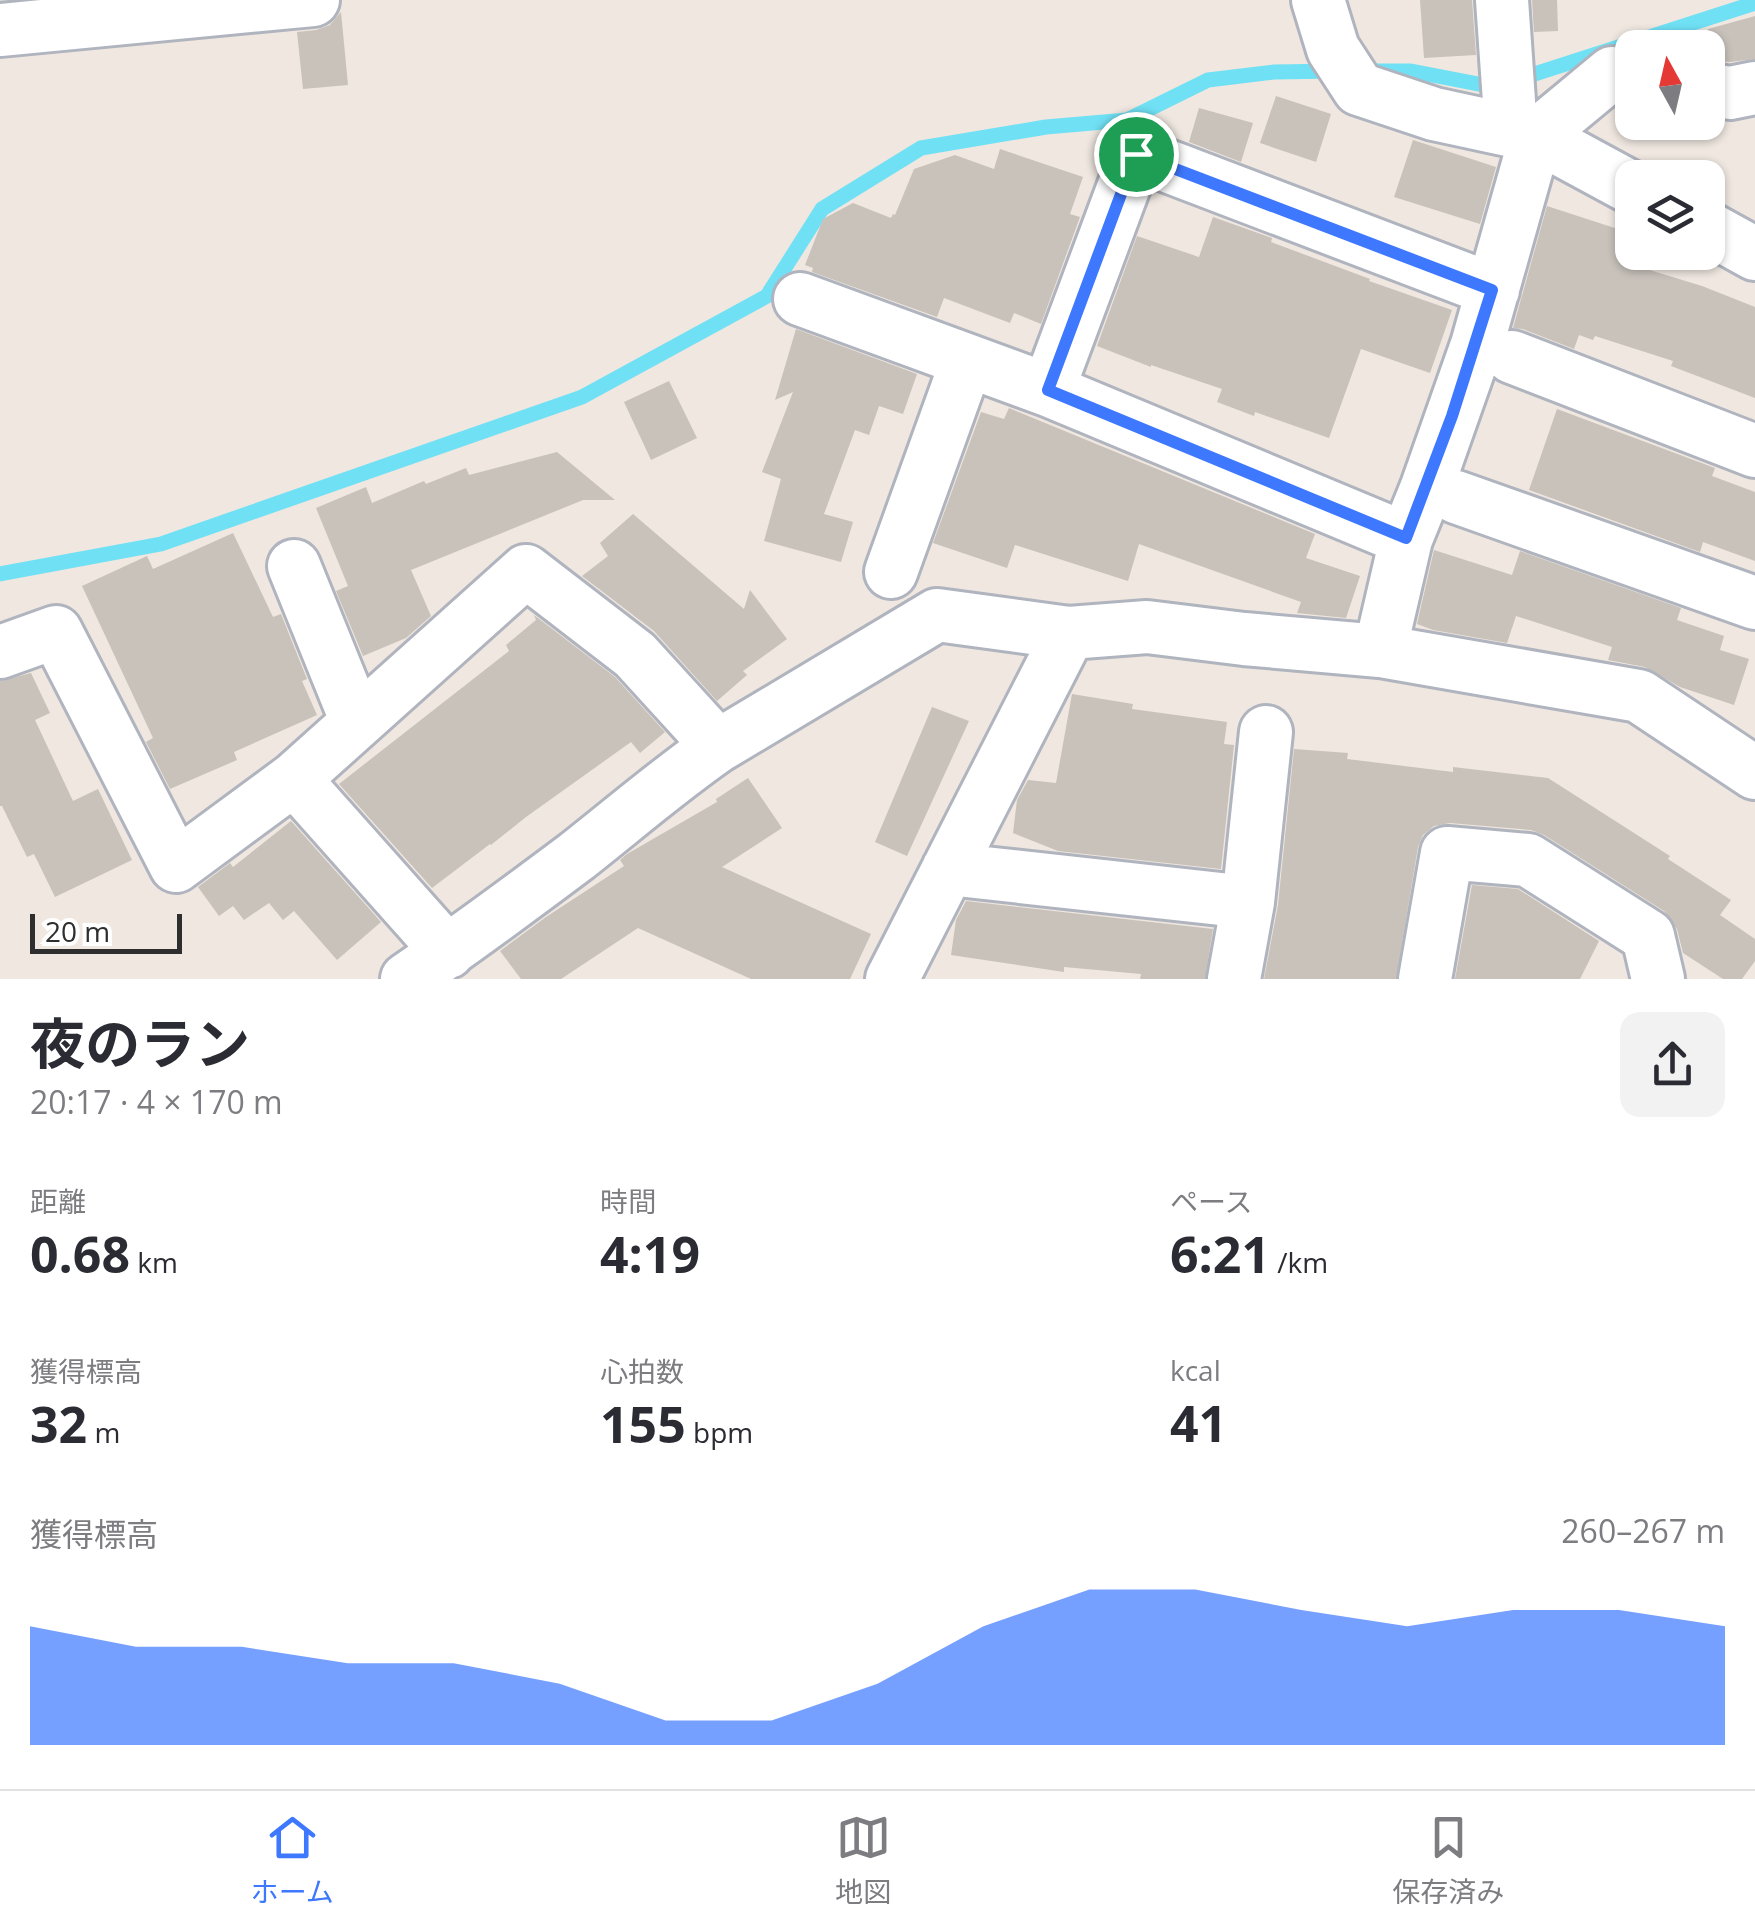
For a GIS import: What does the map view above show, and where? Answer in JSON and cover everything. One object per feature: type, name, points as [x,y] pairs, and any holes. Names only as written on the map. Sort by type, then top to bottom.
[{"type":"street","points":[[0,30],[313,0]]},
{"type":"street","points":[[1318,0],[1346,69],[1434,114],[1515,108],[1615,73]]},
{"type":"street","points":[[1380,651],[1406,538],[1470,363],[1492,290],[1515,108],[1502,0]]},
{"type":"street","points":[[1725,92],[1755,88]]},
{"type":"street","points":[[1515,108],[1615,176]]},
{"type":"street","points":[[1048,390],[1136,154],[1492,290]]},
{"type":"street","points":[[1725,237],[1755,254]]},
{"type":"street","points":[[800,299],[1048,390],[1406,538]]},
{"type":"street","points":[[1512,357],[1755,450]]},
{"type":"street","points":[[891,572],[967,361]]},
{"type":"street","points":[[1456,497],[1755,603]]},
{"type":"street","points":[[294,566],[357,722]]},
{"type":"street","points":[[0,652],[56,632],[176,866],[294,779],[526,571],[636,654],[718,746]]},
{"type":"street","points":[[294,779],[427,965],[577,856],[690,765],[937,615],[1069,634],[1147,627],[1380,651],[1638,696],[1755,773]]},
{"type":"street","points":[[892,979],[1069,634]]},
{"type":"street","points":[[1234,979],[1248,902],[1266,732]]},
{"type":"street","points":[[1425,979],[1447,853],[1528,860],[1648,936],[1658,979]]},
{"type":"street","points":[[948,868],[1248,902]]},
{"type":"building","points":[[1420,0],[1472,0],[1476,55],[1424,58]]},
{"type":"building","points":[[1532,0],[1557,0],[1558,31],[1534,32]]},
{"type":"building","points":[[341,12],[348,85],[303,89],[297,32],[330,25]]},
{"type":"building","points":[[1755,16],[1755,59],[1725,62],[1725,30],[1708,29]]},
{"type":"building","points":[[1276,96],[1331,114],[1316,162],[1260,143]]},
{"type":"building","points":[[1199,108],[1253,123],[1241,162],[1189,142]]},
{"type":"building","points":[[1413,140],[1496,167],[1480,224],[1394,197]]},
{"type":"building","points":[[1000,149],[1083,177],[1070,214],[1080,217],[1041,324],[1014,313],[1010,323],[944,298],[937,317],[812,272],[813,268],[805,265],[823,219],[853,203],[891,218],[914,169],[955,155],[994,169]]},
{"type":"building","points":[[1547,206],[1615,228],[1615,270],[1650,270],[1755,307],[1755,398],[1671,366],[1673,361],[1595,336],[1593,340],[1579,335],[1574,349],[1513,328]]},
{"type":"building","points":[[1213,217],[1369,281],[1452,310],[1430,373],[1361,349],[1329,438],[1217,402],[1222,389],[1097,346],[1137,236],[1199,257]]},
{"type":"building","points":[[796,329],[917,374],[903,414],[879,406],[869,435],[855,430],[824,514],[853,522],[841,562],[764,541],[781,479],[762,472],[793,392],[775,400]]},
{"type":"building","points":[[669,381],[697,438],[651,460],[624,402]]},
{"type":"building","points":[[1009,408],[1315,534],[1306,558],[1360,576],[1346,618],[1297,613],[1301,602],[1139,544],[1128,581],[1015,545],[1007,568],[933,543],[981,412],[1004,419]]},
{"type":"building","points":[[1557,409],[1715,468],[1712,476],[1755,492],[1755,561],[1703,542],[1700,552],[1529,490]]},
{"type":"building","points":[[557,452],[615,500],[583,500],[411,570],[431,616],[406,638],[363,656],[336,591],[348,586],[316,508],[366,487],[372,503],[466,468],[469,475]]},
{"type":"building","points":[[633,514],[744,609],[750,590],[787,639],[743,671],[747,675],[717,701],[654,631],[582,576],[608,556],[600,543]]},
{"type":"building","points":[[233,533],[273,617],[281,614],[317,715],[234,752],[237,760],[170,789],[146,742],[153,738],[82,586],[147,556],[153,569]]},
{"type":"building","points":[[1434,550],[1512,575],[1520,551],[1681,608],[1677,620],[1724,636],[1720,650],[1749,659],[1734,705],[1680,687],[1645,667],[1608,660],[1612,647],[1516,616],[1507,643],[1417,624]]},
{"type":"building","points":[[534,615],[615,677],[665,732],[640,753],[631,742],[432,888],[339,784],[509,651],[506,645],[536,620]]},
{"type":"building","points":[[31,673],[50,713],[35,720],[73,801],[98,789],[132,860],[55,897],[34,854],[27,857],[0,806],[0,681]]},
{"type":"building","points":[[1072,694],[1133,704],[1132,709],[1227,722],[1224,744],[1234,745],[1221,869],[1058,851],[1013,833],[1017,800],[1028,780],[1056,783]]},
{"type":"building","points":[[932,707],[969,721],[907,856],[875,842]]},
{"type":"building","points":[[1294,749],[1348,753],[1347,759],[1453,772],[1453,767],[1548,778],[1731,900],[1720,915],[1755,939],[1755,961],[1742,979],[1723,979],[1683,953],[1677,929],[1664,911],[1544,835],[1531,830],[1450,823],[1434,826],[1423,835],[1418,847],[1396,979],[1264,979],[1278,905]]},
{"type":"building","points":[[748,778],[782,828],[722,867],[871,934],[850,979],[751,979],[638,928],[561,979],[521,979],[500,951],[624,866],[620,860],[627,854],[717,802]]},
{"type":"building","points":[[291,821],[381,922],[337,960],[294,911],[283,920],[269,903],[244,920],[233,906],[219,916],[198,887],[230,863],[233,867]]},
{"type":"building","points":[[1472,885],[1518,889],[1599,941],[1580,979],[1455,979]]},
{"type":"building","points":[[966,901],[1213,929],[1205,979],[1140,979],[1141,974],[1064,967],[1064,972],[951,955],[956,920]]},
{"type":"waterway","points":[[1369,71],[1411,71],[1494,87],[1755,3]]},
{"type":"waterway","points":[[0,574],[161,544],[582,397],[767,296],[822,209],[921,148],[1046,127],[1127,120],[1208,80],[1274,72],[1336,71]]},
{"type":"route","points":[[1136,154],[1492,290],[1452,416],[1406,538],[1048,390],[1136,154]]}]
